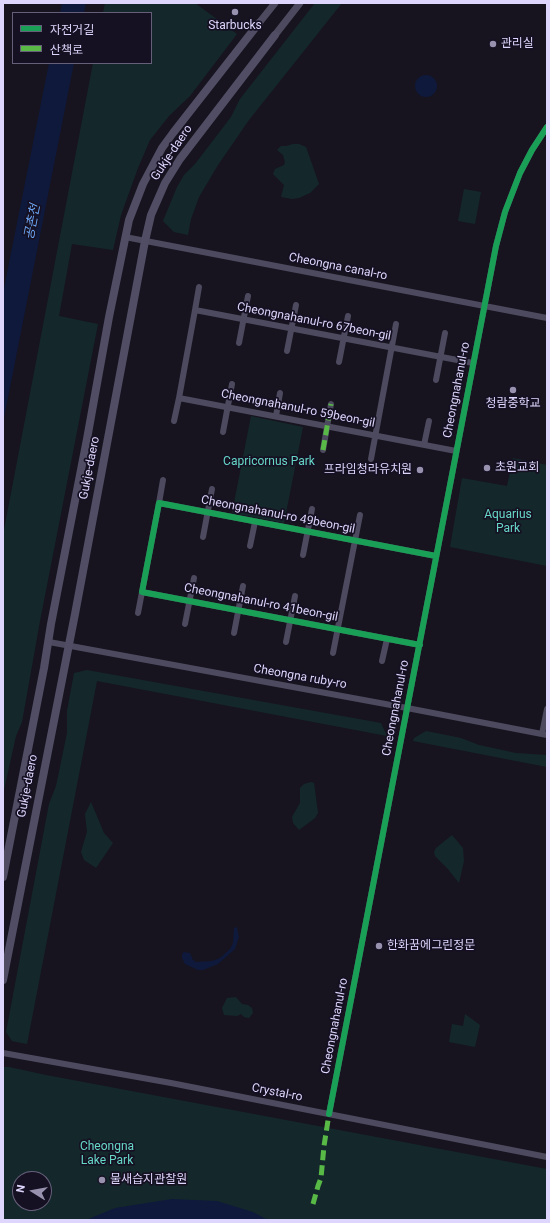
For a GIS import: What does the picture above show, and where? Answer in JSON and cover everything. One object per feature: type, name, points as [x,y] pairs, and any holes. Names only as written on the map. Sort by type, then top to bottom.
[{"type":"main road","name":"Gukje-daero","points":[[3,877],[49,642],[107,324],[129,220],[140,190],[162,148],[259,23]]},
{"type":"main road","name":"Gukje-daero","points":[[3,980],[151,215],[159,195],[184,153],[275,35]]},
{"type":"street","name":"Gukje-daero","points":[[259,23],[275,3]]},
{"type":"street","name":"Gukje-daero","points":[[275,35],[300,3]]},
{"type":"street","name":"Cheongnahanul-ro","points":[[329,1114],[496,246],[508,204],[525,162],[547,127]]},
{"type":"street","name":"Cheongna canal-ro","points":[[125,238],[547,318]]},
{"type":"street","points":[[174,421],[199,287]]},
{"type":"street","points":[[239,343],[248,296]]},
{"type":"street","points":[[287,352],[296,305]]},
{"type":"street","name":"Cheongnahanul-ro 67beon-gil","points":[[195,310],[473,363]]},
{"type":"street","points":[[339,362],[348,316]]},
{"type":"street","points":[[371,459],[396,324]]},
{"type":"street","points":[[436,380],[445,333]]},
{"type":"street","points":[[223,432],[232,384]]},
{"type":"street","points":[[276,416],[280,393]]},
{"type":"street","name":"Cheongnahanul-ro 59beon-gil","points":[[179,398],[456,451]]},
{"type":"street","points":[[323,450],[332,404]]},
{"type":"street","points":[[424,445],[428,421]]},
{"type":"street","points":[[138,613],[163,480]]},
{"type":"street","points":[[203,537],[212,490]]},
{"type":"street","name":"Cheongnahanul-ro 49beon-gil","points":[[159,503],[436,556]]},
{"type":"street","points":[[303,555],[312,509]]},
{"type":"street","points":[[333,653],[360,515]]},
{"type":"street","points":[[250,546],[255,522]]},
{"type":"street","points":[[185,624],[194,578]]},
{"type":"street","points":[[234,633],[243,586]]},
{"type":"street","name":"Cheongnahanul-ro 41beon-gil","points":[[142,592],[420,645]]},
{"type":"street","points":[[286,642],[295,596]]},
{"type":"street","points":[[382,661],[387,639]]},
{"type":"street","name":"Cheongna ruby-ro","points":[[49,642],[545,734]]},
{"type":"street","points":[[545,734],[547,709]]},
{"type":"street","name":"Crystal-ro","points":[[3,1053],[329,1114],[547,1157]]},
{"type":"green space","points":[[105,3],[195,3],[237,34],[190,96],[169,116],[150,140],[121,215],[113,250],[72,244],[59,316],[98,324],[40,621],[22,722],[16,736],[4,790],[3,822],[3,535],[93,64],[152,64],[152,12],[103,12]]},
{"type":"green space","points":[[315,3],[342,3],[249,120],[218,165],[199,197],[191,219],[188,235],[174,232],[163,221],[177,187],[184,175],[195,164],[231,117],[240,99]]},
{"type":"green space","points":[[299,144],[306,147],[319,184],[310,193],[299,198],[292,199],[281,197],[284,185],[273,174],[275,169],[284,165],[285,162],[283,155],[277,150],[281,146]]},
{"type":"green space","points":[[464,189],[481,192],[475,224],[458,221]]},
{"type":"green space","name":"Capricornus Park","points":[[251,416],[303,427],[284,523],[232,513]]},
{"type":"green space","name":"Aquarius Park","points":[[513,458],[547,465],[547,566],[450,547],[462,478],[507,486]]},
{"type":"green space","points":[[87,670],[381,723],[387,736],[97,681],[27,1044],[12,1041],[6,1032],[49,804],[56,786],[67,733],[67,711],[74,673]]},
{"type":"green space","points":[[426,731],[461,738],[479,745],[516,753],[547,755],[547,767],[413,741],[414,738]]},
{"type":"green space","points":[[311,782],[314,783],[318,813],[315,818],[299,830],[293,823],[292,817],[300,803],[300,788],[304,784]]},
{"type":"green space","points":[[91,802],[104,833],[113,843],[96,868],[84,860],[81,852],[87,832],[85,814]]},
{"type":"green space","points":[[452,835],[463,848],[464,861],[459,883],[435,856],[434,852],[436,848]]},
{"type":"green space","points":[[236,997],[242,1004],[248,1005],[252,1008],[253,1013],[249,1018],[244,1017],[241,1014],[237,1016],[224,1015],[222,1008],[227,998]]},
{"type":"green space","points":[[465,1014],[480,1025],[475,1047],[449,1042],[452,1024],[463,1026]]},
{"type":"green space","name":"Cheongna Lake Park","points":[[3,1067],[547,1169],[547,1220],[3,1220]]},
{"type":"water","points":[[62,3],[86,3],[84,12],[60,12]]},
{"type":"water","name":"공촌천","points":[[49,64],[74,64],[3,423],[3,293]]},
{"type":"water","points":[[426,75],[434,78],[437,86],[434,94],[426,97],[418,94],[415,86],[418,78]]},
{"type":"water","points":[[237,927],[239,937],[235,949],[218,964],[203,970],[198,970],[185,964],[182,958],[182,954],[184,952],[190,953],[193,960],[196,962],[212,961],[220,958],[230,949],[233,943],[234,928]]},
{"type":"water","points":[[172,1199],[217,1201],[253,1212],[268,1220],[86,1220],[115,1208]]},
{"type":"marked path","points":[[323,450],[331,404]]},
{"type":"marked path","points":[[313,1204],[321,1178],[329,1114]]},
{"type":"cycle path","points":[[329,1114],[496,246],[505,212],[520,173],[532,150],[547,127]]},
{"type":"cycle path","points":[[420,645],[142,592],[159,503],[436,556]]},
{"type":"place","name":"Starbucks","points":[[235,12]]},
{"type":"place","name":"관리실","points":[[493,44]]},
{"type":"place","name":"청람중학교","points":[[513,390]]},
{"type":"place","name":"초원교회","points":[[487,468]]},
{"type":"place","name":"프라임청라유치원","points":[[420,470]]},
{"type":"place","name":"한화꿈에그린정문","points":[[379,946]]},
{"type":"place","name":"물새습지관찰원","points":[[102,1180]]}]
